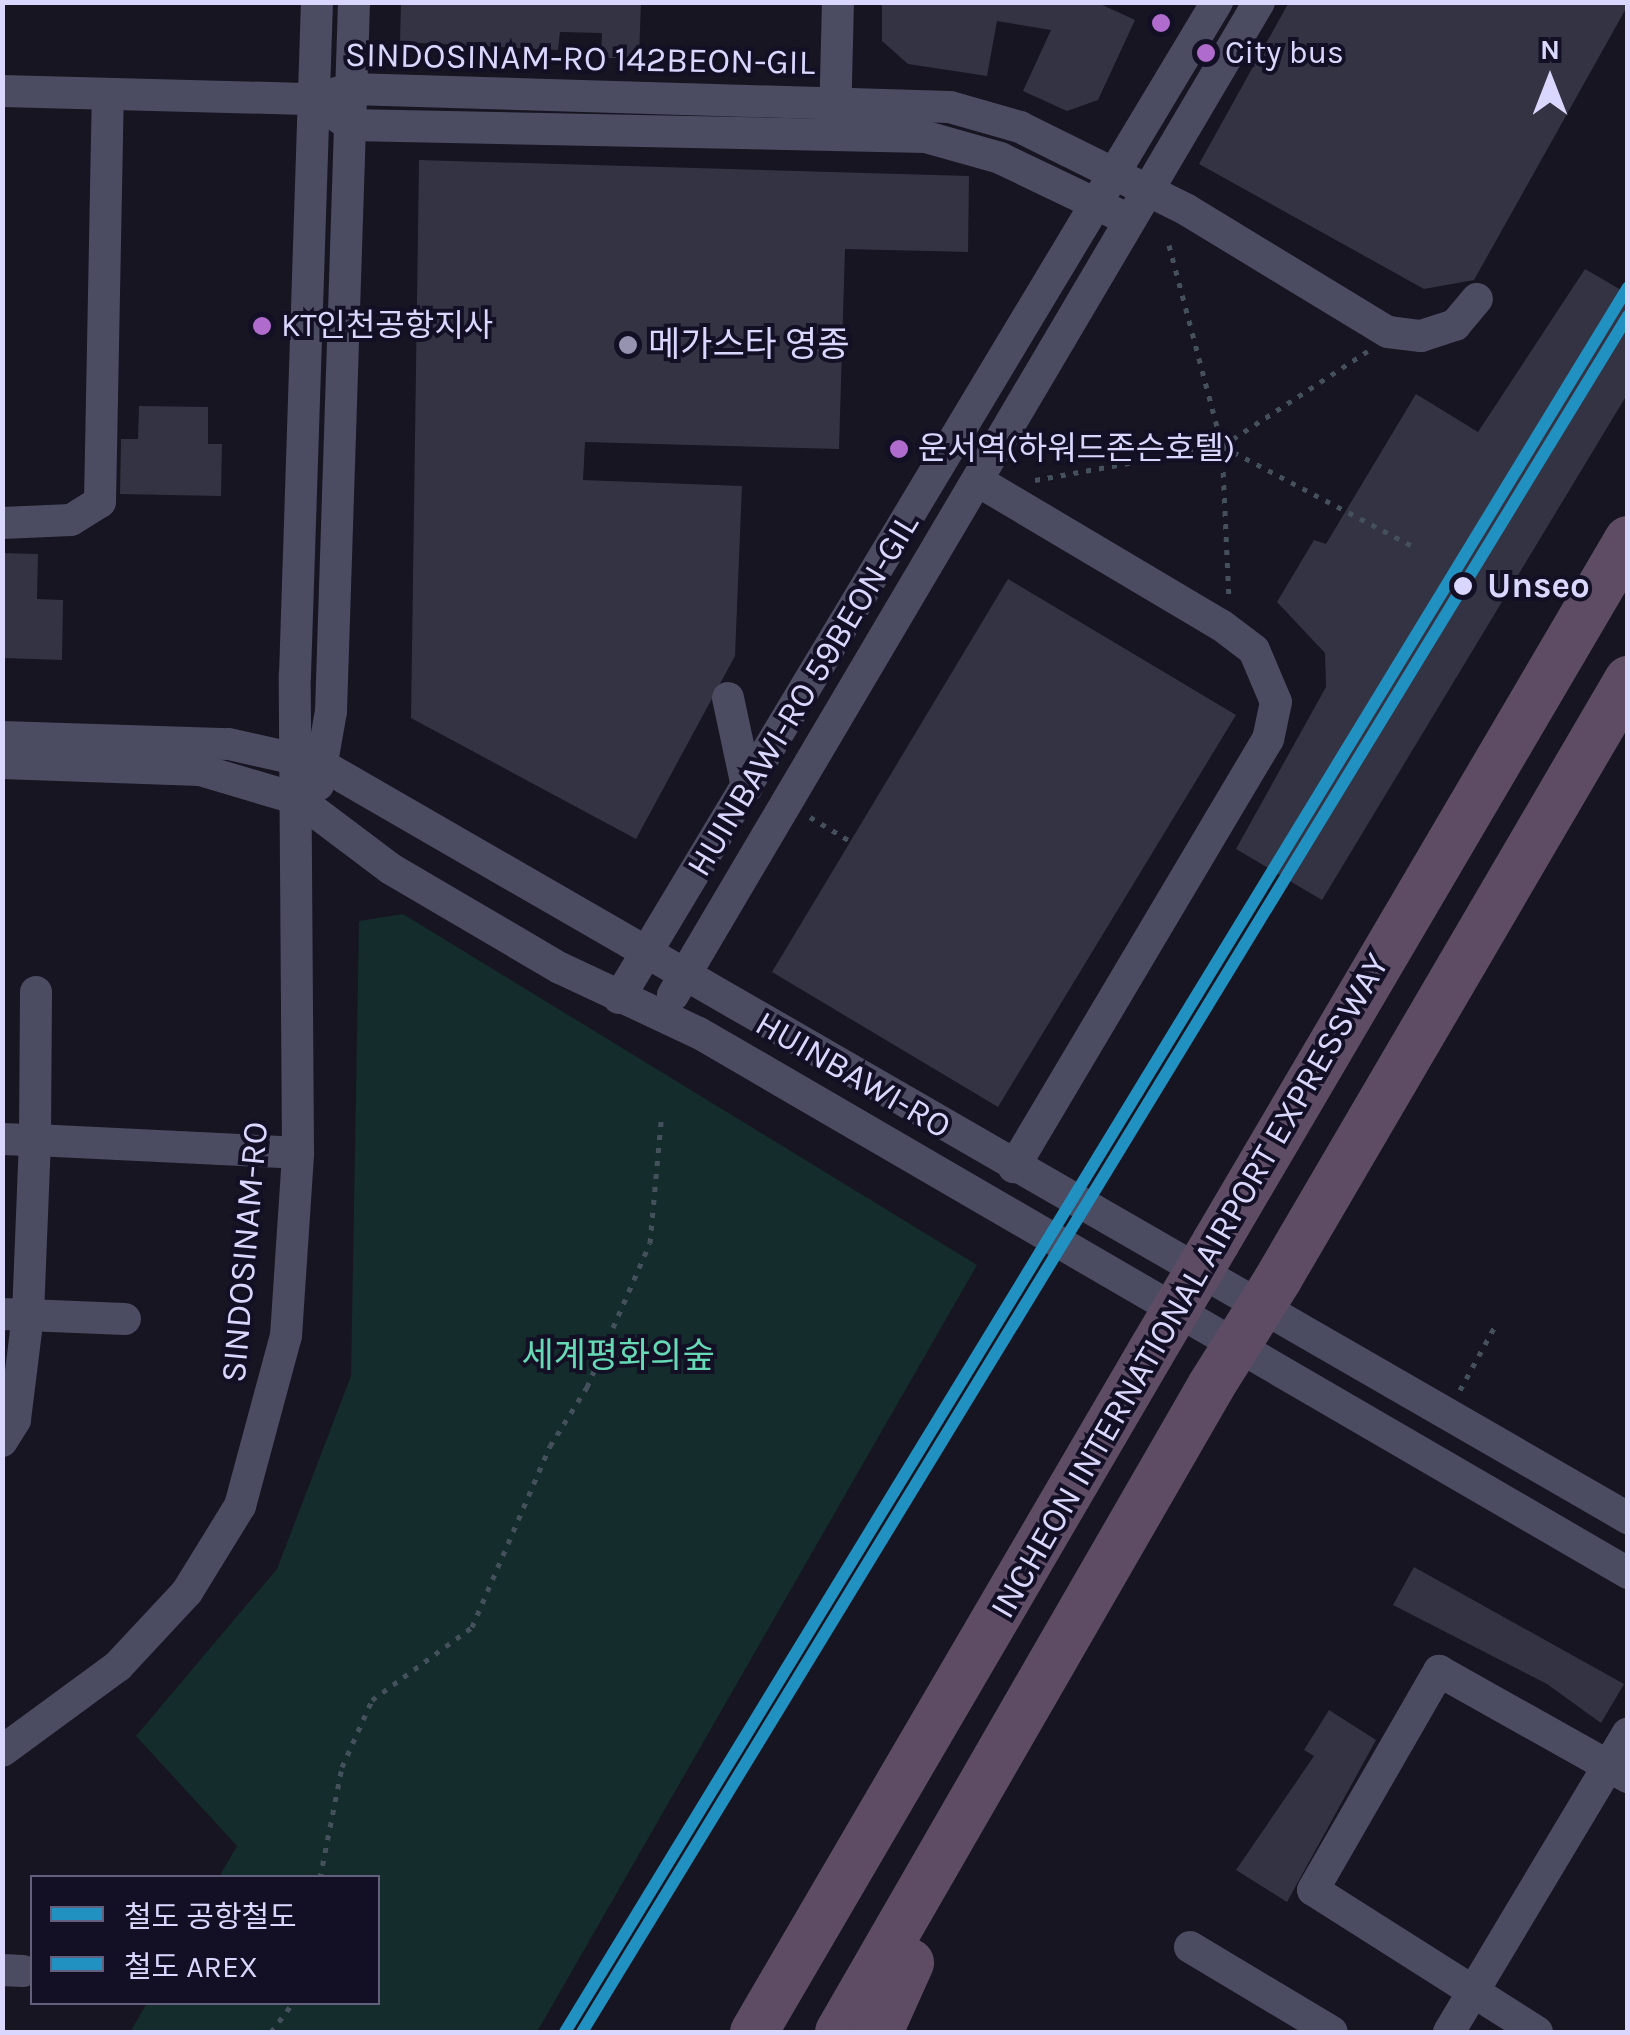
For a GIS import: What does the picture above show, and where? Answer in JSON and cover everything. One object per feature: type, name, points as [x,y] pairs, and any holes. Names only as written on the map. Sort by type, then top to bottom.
[{"type":"highway","name":"INCHEON INTERNATIONAL AIRPORT EXPRESSWAY","points":[[754,2032],[1628,540]]},
{"type":"highway","name":"INCHEON INTERNATIONAL AIRPORT EXPRESSWAY","points":[[839,2032],[1212,1386],[1628,680]]},
{"type":"highway","points":[[879,2032],[1014,1732]]},
{"type":"highway","points":[[718,2032],[832,1897]]},
{"type":"street","name":"SINDOSINAM-RO","points":[[2,1752],[118,1666],[187,1592],[240,1506],[286,1336],[298,1153],[300,893],[309,761],[317,2]]},
{"type":"street","name":"SINDOSINAM-RO","points":[[309,761],[330,711],[354,2]]},
{"type":"street","name":"SINDOSINAM-RO 142BEON-GIL","points":[[835,136],[838,2]]},
{"type":"street","name":"HUINBAWI-RO 59BEON-GIL","points":[[619,998],[1217,2]]},
{"type":"street","name":"HUINBAWI-RO 59BEON-GIL","points":[[662,1016],[682,975],[1259,2]]},
{"type":"street","name":"SINDOSINAM-RO 142BEON-GIL","points":[[314,99],[351,89],[836,102],[978,113],[1137,207],[1187,210],[1388,332]]},
{"type":"street","points":[[2,91],[314,99]]},
{"type":"street","points":[[2,523],[71,520],[90,513],[102,489],[108,94]]},
{"type":"street","name":"SINDOSINAM-RO 142BEON-GIL","points":[[314,99],[350,125],[835,136],[962,144],[1106,192]]},
{"type":"street","points":[[1388,332],[1420,336],[1455,325],[1476,299]]},
{"type":"street","points":[[978,481],[1221,625],[1254,650],[1275,684],[1268,739],[1014,1168]]},
{"type":"street","points":[[728,698],[747,786]]},
{"type":"street","name":"HUINBAWI-RO","points":[[2,737],[228,744],[309,761],[1628,1518]]},
{"type":"street","name":"HUINBAWI-RO","points":[[2,763],[200,770],[306,804],[391,868],[619,998],[662,1016],[1628,1573]]},
{"type":"street","points":[[2,1441],[15,1420],[18,1139],[36,992]]},
{"type":"street","points":[[18,1139],[298,1153]]},
{"type":"street","points":[[15,1314],[125,1319]]},
{"type":"street","points":[[1537,2032],[1313,1890],[1439,1671],[1618,1771]]},
{"type":"street","points":[[1449,2032],[1618,1771],[1628,1733]]},
{"type":"street","points":[[1190,1947],[1332,2032]]},
{"type":"path","points":[[1169,245],[1222,446],[1230,596],[1221,625]]},
{"type":"path","points":[[1017,506],[1031,481],[1222,446],[1388,332]]},
{"type":"path","points":[[1222,446],[1414,546]]},
{"type":"path","points":[[786,802],[850,841]]},
{"type":"path","points":[[321,1875],[342,1767],[372,1700],[472,1626],[550,1446],[587,1386],[650,1242],[662,1120]]},
{"type":"path","points":[[1446,1414],[1494,1328]]},
{"type":"path","points":[[271,2032],[292,2005]]},
{"type":"green space","name":"세계평화의숲","points":[[403,914],[977,1265],[537,2032],[130,2032],[146,2005],[380,2005],[380,1875],[220,1875],[237,1846],[136,1736],[277,1569],[351,1376],[359,921]]},
{"type":"building","points":[[401,2],[641,2],[639,58],[601,58],[602,33],[560,32],[558,50],[400,42]]},
{"type":"building","points":[[882,2],[1096,2],[1135,20],[1098,100],[1067,111],[1023,91],[1051,30],[997,21],[987,76],[908,64],[882,41]]},
{"type":"building","points":[[1289,2],[1628,5],[1474,280],[1424,289],[1199,164]]},
{"type":"building","points":[[419,160],[969,176],[968,252],[845,249],[839,449],[585,442],[583,480],[742,486],[735,656],[636,839],[411,718]]},
{"type":"building","points":[[1585,269],[1628,294],[1628,393],[1322,900],[1236,849],[1326,687],[1325,653],[1277,602],[1314,540],[1326,544],[1416,394],[1478,432]]},
{"type":"building","points":[[139,406],[208,407],[208,444],[222,444],[221,496],[120,494],[121,439],[138,439]]},
{"type":"building","points":[[2,553],[38,554],[37,599],[63,600],[62,660],[2,658]]},
{"type":"building","points":[[1008,579],[1236,715],[998,1107],[772,972]]},
{"type":"building","points":[[1414,1567],[1624,1684],[1601,1723],[1547,1684],[1393,1605]]},
{"type":"building","points":[[1329,1710],[1376,1740],[1287,1902],[1236,1870],[1314,1756],[1304,1750]]},
{"type":"rail line","name":"공항철도","points":[[565,2032],[1628,287]]},
{"type":"rail line","name":"AREX","points":[[582,2032],[1628,316]]},
{"type":"place","name":"City bus","points":[[1206,53]]},
{"type":"place","name":"KT인천공항지사","points":[[262,326]]},
{"type":"place","name":"메가스타 영종","points":[[628,345]]},
{"type":"place","name":"운서역(하워드존슨호텔)","points":[[899,449]]},
{"type":"place","name":"Unseo","points":[[1463,586]]}]
